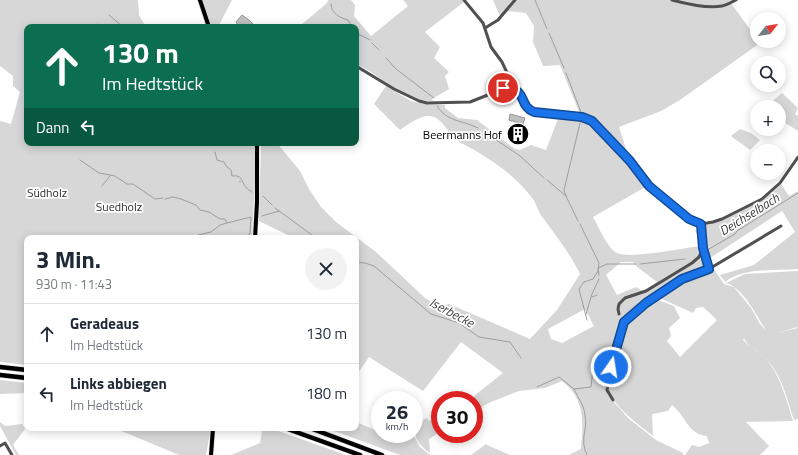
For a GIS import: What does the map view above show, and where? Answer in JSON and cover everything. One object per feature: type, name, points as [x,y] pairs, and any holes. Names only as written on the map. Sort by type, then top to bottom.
[{"type":"highway","points":[[0,367],[24,370]]},
{"type":"highway","points":[[0,375],[24,378]]},
{"type":"highway","points":[[293,431],[360,455]]},
{"type":"highway","points":[[318,431],[382,455]]},
{"type":"main road","points":[[200,0],[208,24]]},
{"type":"main road","points":[[255,235],[257,146]]},
{"type":"main road","points":[[211,455],[213,431]]},
{"type":"street","points":[[464,0],[485,28],[491,47],[502,62],[511,81],[512,88]]},
{"type":"street","points":[[485,28],[498,20],[515,0]]},
{"type":"street","points":[[672,0],[686,4],[717,7],[724,6],[736,0]]},
{"type":"street","points":[[359,68],[407,96],[427,103],[470,102],[503,88],[512,88],[520,93],[528,108],[532,112],[582,117],[592,121],[630,161],[649,186],[689,219],[701,224],[722,219],[762,199],[780,183],[798,157]]},
{"type":"street","points":[[701,224],[703,248],[709,269]]},
{"type":"street","points":[[613,400],[607,390],[613,356],[623,320],[682,279],[709,269],[780,226]]},
{"type":"street","points":[[619,314],[619,304],[626,298],[646,291],[692,263],[699,257],[703,248]]},
{"type":"street","points":[[0,446],[5,443],[12,455]]},
{"type":"green space","points":[[0,0],[138,0],[139,15],[144,24],[24,24],[24,146],[255,146],[256,160],[252,235],[24,235],[24,365],[0,362],[0,121],[11,124],[20,92],[13,86],[13,76],[0,66]]},
{"type":"green space","points":[[197,0],[232,0],[220,24],[205,24]]},
{"type":"green space","points":[[328,0],[351,0],[355,5],[354,16],[371,36],[408,6],[403,0],[462,0],[464,2],[425,32],[440,47],[434,58],[449,72],[445,76],[449,89],[432,99],[433,101],[412,98],[359,66],[359,24],[302,24],[327,3]]},
{"type":"green space","points":[[493,0],[514,0],[500,16]]},
{"type":"green space","points":[[516,0],[736,0],[731,3],[750,29],[750,48],[753,48],[680,100],[661,111],[619,127],[628,155],[601,124],[588,116],[580,114],[560,65],[543,66],[533,42],[534,26],[526,13],[507,11]]},
{"type":"green space","points":[[386,86],[411,101],[425,104],[445,105],[445,108],[458,118],[477,120],[515,149],[520,150],[531,145],[546,150],[559,116],[580,117],[594,123],[602,130],[619,149],[647,186],[593,217],[610,247],[617,253],[632,255],[699,246],[699,238],[695,230],[700,230],[706,266],[700,271],[679,280],[657,295],[658,300],[674,306],[680,318],[669,328],[671,336],[667,341],[680,357],[717,320],[703,307],[696,308],[693,313],[660,298],[659,296],[676,283],[713,268],[724,284],[733,287],[726,283],[745,274],[798,271],[798,327],[777,333],[798,328],[798,419],[794,420],[779,378],[775,370],[765,358],[779,380],[793,421],[746,422],[769,446],[760,455],[685,455],[692,445],[699,447],[709,443],[707,436],[700,435],[695,432],[672,405],[668,411],[652,414],[653,436],[616,403],[608,389],[614,356],[622,333],[620,332],[613,355],[606,389],[608,395],[628,418],[656,440],[683,453],[683,455],[569,455],[581,449],[582,430],[579,404],[570,388],[562,381],[545,388],[519,391],[483,406],[483,391],[480,391],[503,373],[461,342],[423,391],[369,357],[359,372],[359,239],[376,252],[425,298],[443,309],[445,305],[449,304],[530,339],[557,310],[580,274],[567,252],[541,216],[533,199],[516,180],[496,164],[451,138],[446,127],[436,118],[425,116],[400,130],[374,104]],"holes":[[[621,262],[633,262],[657,282],[643,291],[636,287],[617,295],[606,275]],[[735,288],[754,310],[766,330],[760,324],[751,308]],[[585,309],[594,326],[562,343],[551,339],[548,329]]]},
{"type":"green space","points":[[782,93],[798,108],[795,114],[798,116],[798,131],[786,123],[786,100],[774,100]]},
{"type":"green space","points":[[740,129],[750,133],[750,136],[755,136],[760,140],[756,144],[750,144],[750,150],[731,136]]},
{"type":"green space","points":[[261,146],[279,146],[300,171],[309,189],[321,207],[336,222],[353,235],[288,235],[259,221]]},
{"type":"green space","points":[[781,184],[789,196],[798,191],[798,269],[751,272],[733,277],[725,282],[720,275],[754,265],[795,232],[782,211],[707,260],[702,228],[751,206],[767,196]]},
{"type":"green space","points":[[0,380],[24,383],[24,393],[0,394]]},
{"type":"green space","points":[[427,418],[429,421],[431,420],[431,438],[429,439],[430,453],[419,443],[423,443],[423,420]]},
{"type":"green space","points":[[0,422],[5,426],[22,424],[24,430],[13,445],[19,455],[16,455],[0,426]]},
{"type":"green space","points":[[359,423],[371,428],[371,443],[418,443],[420,447],[430,455],[400,455],[334,431],[359,431]]},
{"type":"green space","points":[[121,431],[210,431],[206,455],[179,455]]},
{"type":"green space","points":[[262,431],[278,431],[346,455],[231,455],[260,443]]},
{"type":"green space","points":[[486,444],[487,445],[510,455],[471,455]]},
{"type":"building","points":[[242,15],[253,24],[237,24],[236,22]]},
{"type":"building","points":[[510,114],[525,118],[523,124],[509,120]]},
{"type":"waterway","points":[[535,0],[547,29]]},
{"type":"waterway","points":[[331,4],[334,12],[342,18],[348,20],[350,24]]},
{"type":"waterway","name":"Iserbecke","points":[[109,15],[120,24]]},
{"type":"waterway","points":[[549,33],[564,68]]},
{"type":"waterway","points":[[359,34],[370,40]]},
{"type":"waterway","points":[[372,43],[379,50]]},
{"type":"waterway","points":[[386,58],[396,69],[434,98]]},
{"type":"waterway","points":[[566,73],[582,115]]},
{"type":"waterway","points":[[437,106],[450,118],[478,128]]},
{"type":"waterway","points":[[566,196],[564,190],[581,119]]},
{"type":"waterway","points":[[483,131],[520,156],[544,178]]},
{"type":"waterway","name":"Iserbecke","points":[[215,152],[217,160],[224,162],[231,170],[232,176],[239,177],[245,187],[252,192]]},
{"type":"waterway","points":[[80,160],[99,173],[115,176],[127,184],[133,184],[155,199],[163,198]]},
{"type":"waterway","points":[[102,186],[110,176]]},
{"type":"waterway","points":[[547,180],[566,196],[578,221]]},
{"type":"waterway","name":"Deichselbach","points":[[709,249],[798,193]]},
{"type":"waterway","name":"Iserbecke","points":[[263,196],[272,205]]},
{"type":"waterway","points":[[165,199],[173,197],[181,199],[196,205],[200,210],[209,212],[220,219],[225,219],[227,223]]},
{"type":"waterway","name":"Iserbecke","points":[[275,208],[312,235]]},
{"type":"waterway","points":[[262,216],[279,211]]},
{"type":"waterway","points":[[198,235],[211,232],[220,225],[251,217],[249,235]]},
{"type":"waterway","points":[[580,224],[599,263],[598,271],[593,279],[584,282],[579,289],[587,320]]},
{"type":"waterway","name":"Deichselbach","points":[[640,264],[685,259]]},
{"type":"waterway","name":"Iserbecke","points":[[359,262],[374,266],[431,314],[459,323],[479,337],[510,342],[521,358]]},
{"type":"waterway","name":"Deichselbach","points":[[599,275],[598,268],[607,264],[636,264]]},
{"type":"waterway","points":[[586,314],[592,294],[599,279]]},
{"type":"waterway","points":[[592,297],[597,295]]},
{"type":"waterway","points":[[587,455],[584,444],[586,421],[582,405],[574,389],[591,387],[593,368]]},
{"type":"waterway","name":"Iserbecke","points":[[537,387],[559,377],[574,389]]},
{"type":"tunnel","points":[[619,314],[622,319]]},
{"type":"place","name":"Beermanns Hof","points":[[518,134]]},
{"type":"route","points":[[503,88],[512,88],[518,91],[532,112],[539,114],[582,117],[589,119],[598,125],[630,161],[649,186],[689,219],[701,224],[703,248],[709,269],[682,279],[646,303],[624,322],[611,367]]},
{"type":"park label","name":"Südholz","points":[[47,192]]},
{"type":"park label","name":"Suedholz","points":[[119,206]]}]
